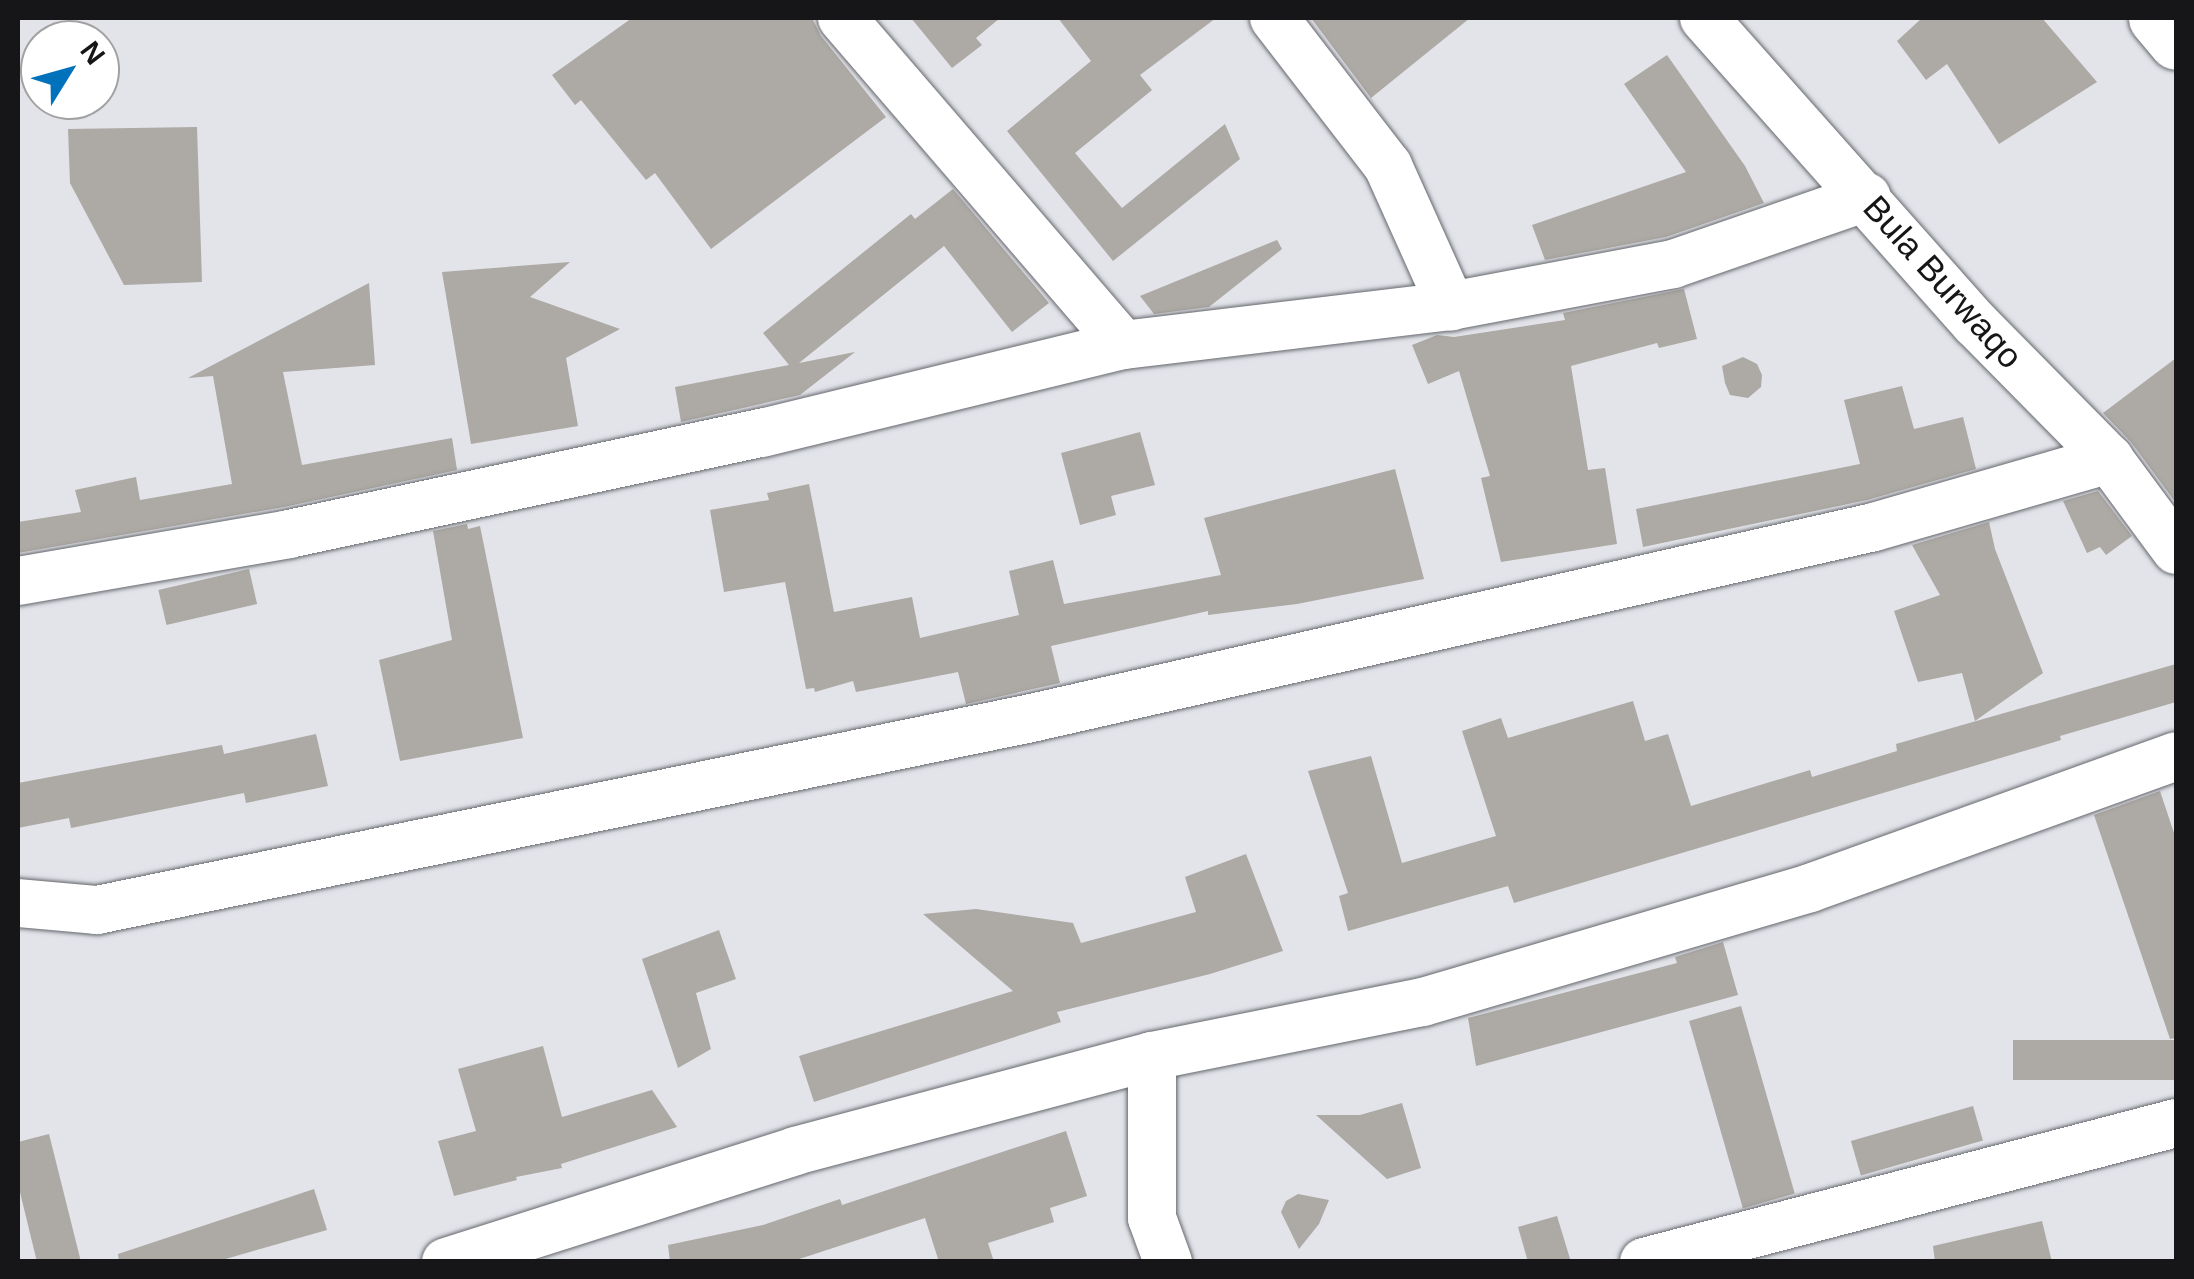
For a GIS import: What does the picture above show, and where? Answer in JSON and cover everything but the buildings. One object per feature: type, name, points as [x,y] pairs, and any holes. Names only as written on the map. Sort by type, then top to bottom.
[{"type":"street","points":[[842,18],[1124,346]]},
{"type":"street","points":[[1274,18],[1388,166],[1451,306]]},
{"type":"street","name":"Bula Burwaqo","points":[[1704,18],[1867,196],[1976,324],[2109,458],[2176,550]]},
{"type":"street","points":[[2156,18],[2176,42]]},
{"type":"street","points":[[18,582],[346,522],[762,433],[1124,346],[1451,306],[1674,264],[1867,196]]},
{"type":"street","points":[[18,903],[97,910],[1027,719],[1874,526],[2109,458]]},
{"type":"street","points":[[446,1262],[795,1152],[1152,1056],[1424,1002],[1810,888],[2176,756]]},
{"type":"street","points":[[1152,1056],[1152,1218],[1168,1262]]},
{"type":"street","points":[[1644,1262],[2176,1123]]}]
